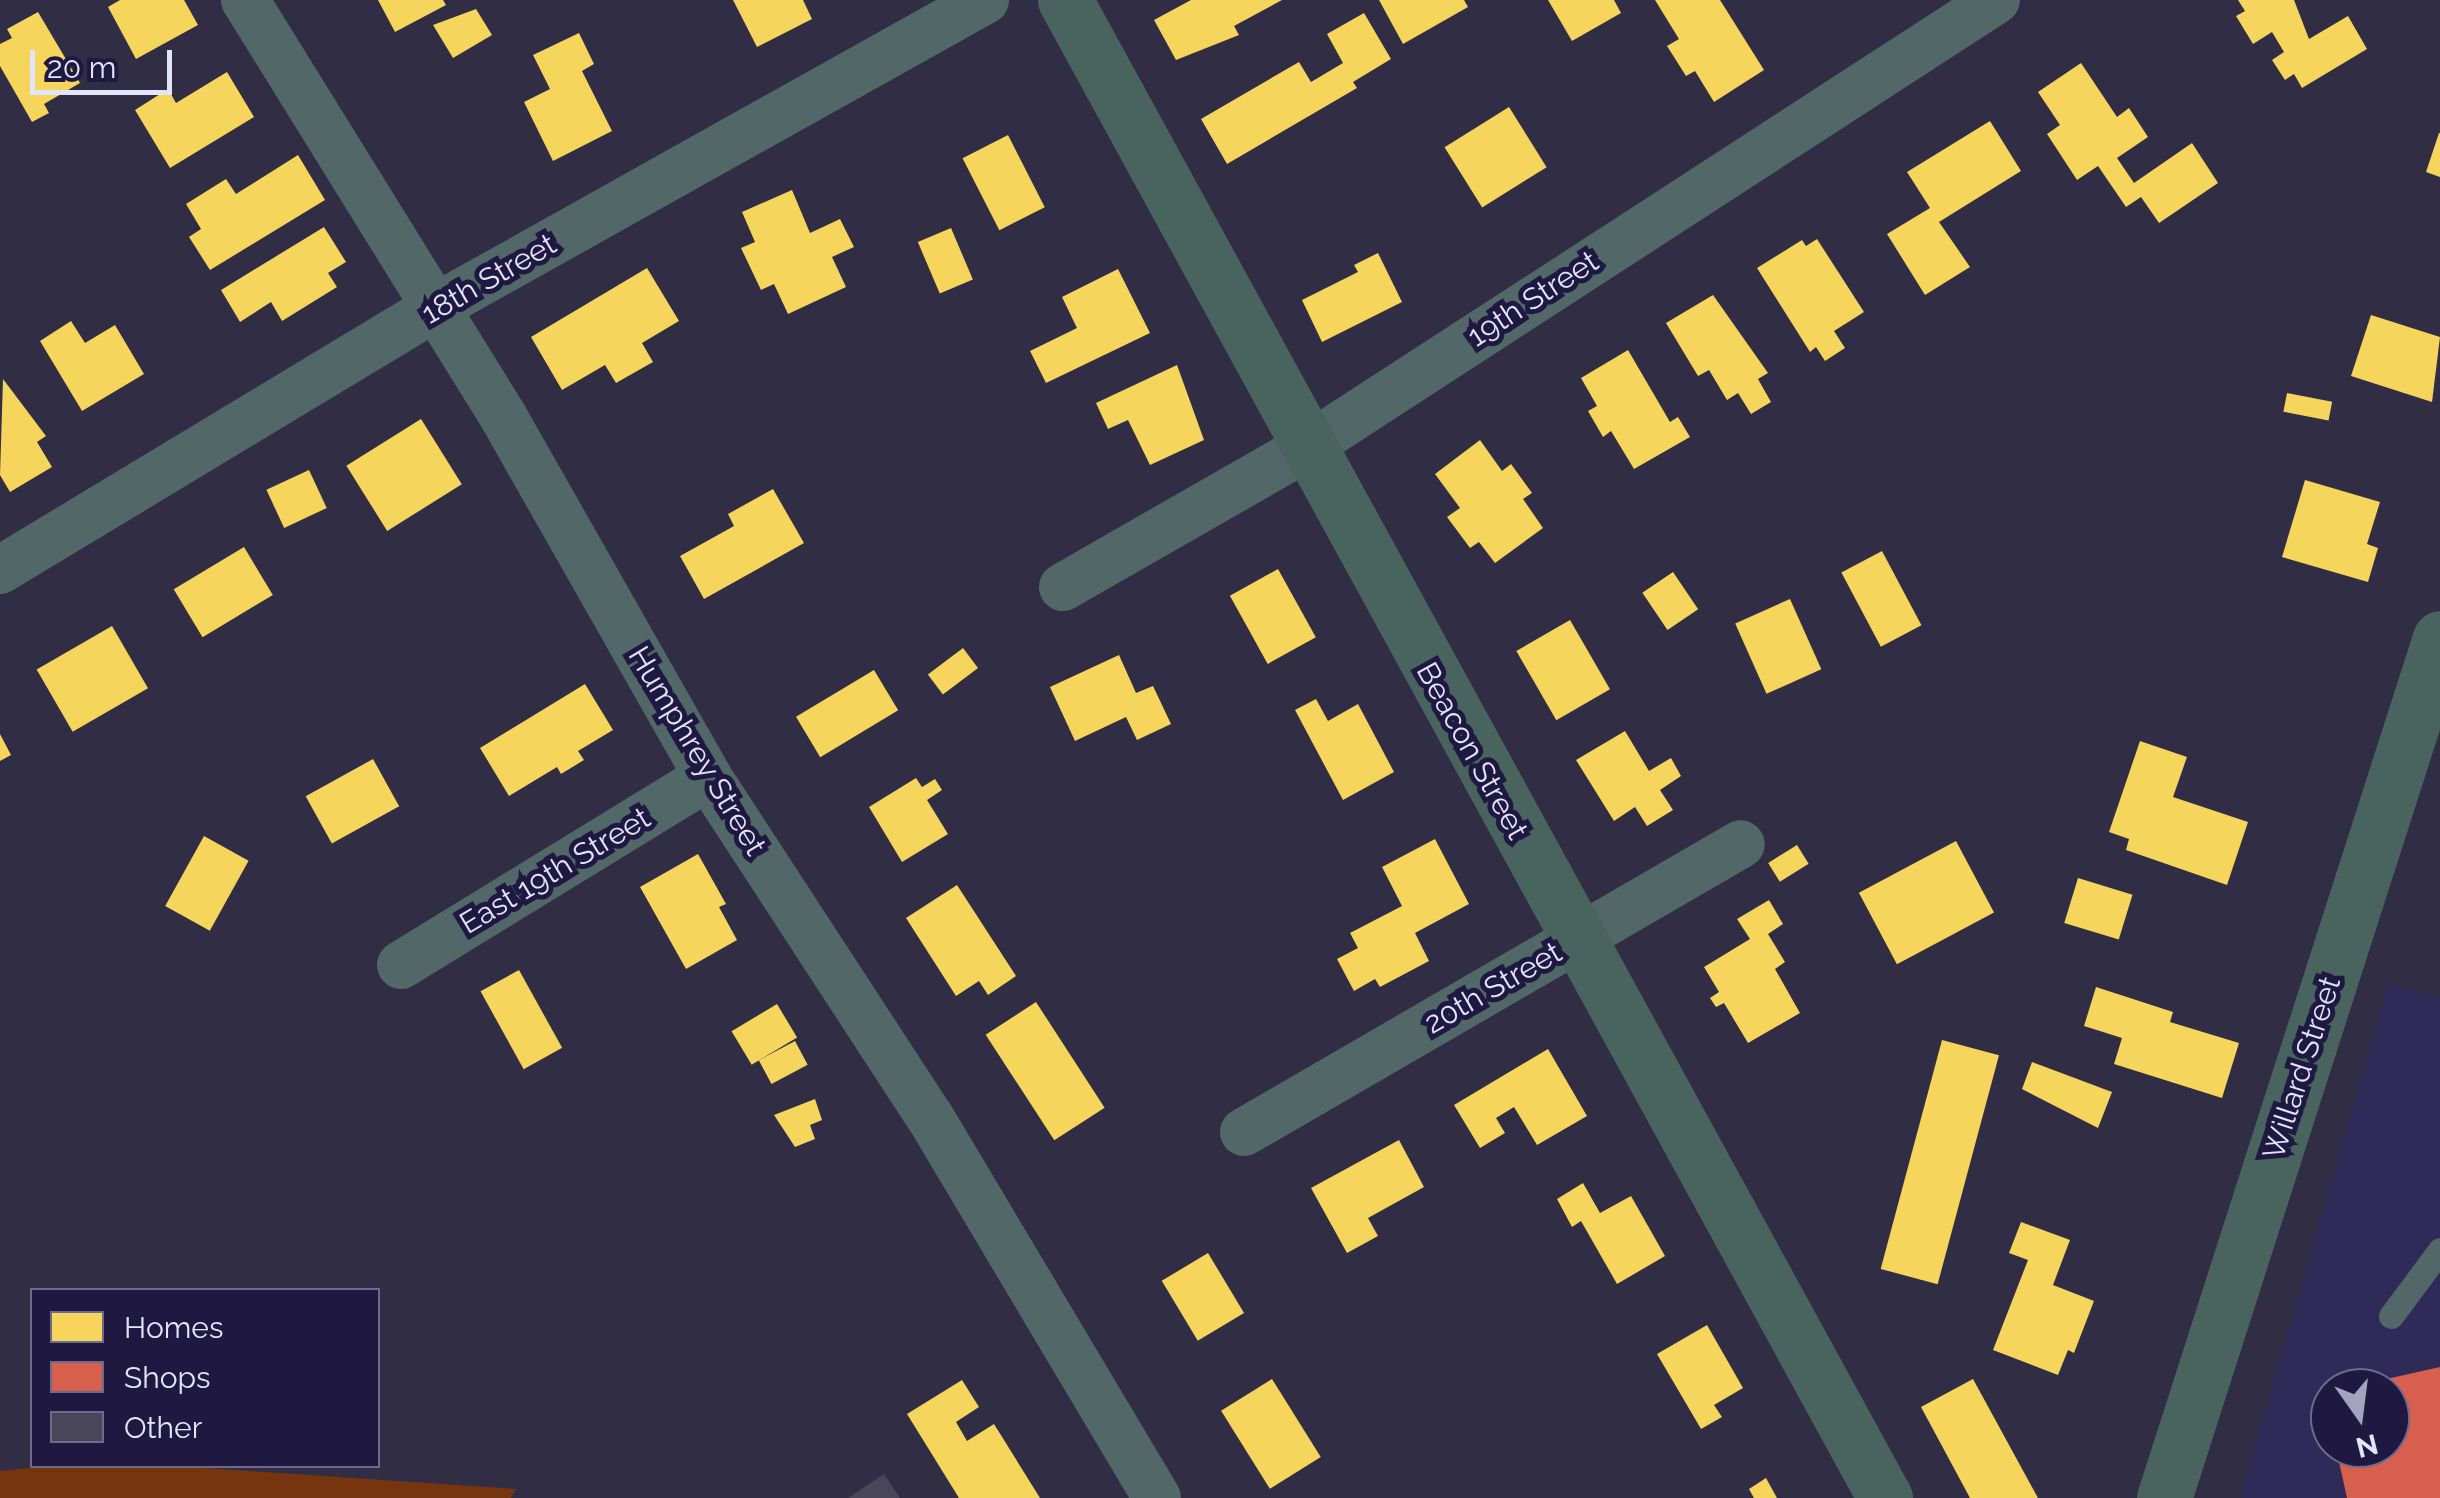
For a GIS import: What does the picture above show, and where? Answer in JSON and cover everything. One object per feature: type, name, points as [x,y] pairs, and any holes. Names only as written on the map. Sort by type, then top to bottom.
[{"type":"street","name":"Humphrey Street","points":[[245,0],[436,307],[708,777],[930,1117],[1157,1498]]},
{"type":"street","name":"18th Street","points":[[0,570],[436,307],[985,0]]},
{"type":"street","name":"Beacon Street","points":[[1065,0],[1885,1498]]},
{"type":"street","name":"19th Street","points":[[1063,587],[1307,447],[1996,0]]},
{"type":"street","name":"Willard Street","points":[[2164,1498],[2440,638]]},
{"type":"street","name":"East 19th Street","points":[[401,965],[708,777]]},
{"type":"street","name":"20th Street","points":[[1244,1132],[1742,844]]},
{"type":"lane","points":[[2391,1316],[2440,1250]]},
{"type":"shaded area","points":[[2389,984],[2440,998],[2440,1498],[2240,1498]]},
{"type":"shaded area","points":[[206,1468],[516,1489],[511,1498],[0,1498],[0,1471]]},
{"type":"building: Homes","points":[[120,0],[184,0],[198,25],[136,59],[108,7]]},
{"type":"building: Homes","points":[[378,0],[443,0],[446,5],[395,32]]},
{"type":"building: Homes","points":[[733,0],[803,0],[812,19],[757,47]]},
{"type":"building: Homes","points":[[1191,0],[1282,0],[1234,26],[1239,35],[1176,60],[1154,20]]},
{"type":"building: Homes","points":[[1379,0],[1464,0],[1468,7],[1403,44]]},
{"type":"building: Homes","points":[[1548,0],[1614,0],[1621,13],[1572,41]]},
{"type":"building: Homes","points":[[1655,0],[1720,0],[1764,70],[1714,102],[1695,71],[1686,76],[1667,46],[1679,39]]},
{"type":"building: Homes","points":[[2238,0],[2294,0],[2309,39],[2348,16],[2367,49],[2302,88],[2294,74],[2285,80],[2272,60],[2284,52],[2272,32],[2253,44],[2236,16],[2245,11]]},
{"type":"building: Homes","points":[[476,9],[492,35],[453,58],[433,25]]},
{"type":"building: Homes","points":[[38,12],[80,83],[44,104],[49,113],[32,122],[0,66],[0,44],[12,38],[7,29]]},
{"type":"building: Homes","points":[[1364,13],[1391,59],[1353,82],[1357,88],[1227,164],[1201,119],[1299,62],[1311,82],[1343,63],[1327,34]]},
{"type":"building: Homes","points":[[579,33],[594,64],[582,71],[612,131],[553,161],[524,102],[550,89],[533,55]]},
{"type":"building: Homes","points":[[2081,63],[2117,117],[2129,108],[2148,137],[2117,158],[2134,183],[2192,143],[2218,183],[2159,223],[2141,197],[2126,207],[2098,166],[2077,180],[2047,134],[2060,125],[2038,92]]},
{"type":"building: Homes","points":[[227,72],[254,117],[170,168],[135,110],[168,89],[176,103]]},
{"type":"building: Homes","points":[[1509,107],[1547,167],[1482,207],[1445,147]]},
{"type":"building: Homes","points":[[1990,121],[2021,171],[1939,222],[1970,267],[1925,295],[1887,234],[1930,208],[1907,172]]},
{"type":"building: Homes","points":[[2440,133],[2440,177],[2426,172]]},
{"type":"building: Homes","points":[[1008,135],[1045,207],[999,230],[963,158]]},
{"type":"building: Homes","points":[[298,155],[325,200],[210,270],[189,237],[201,229],[186,204],[226,179],[236,194]]},
{"type":"building: Homes","points":[[792,190],[810,233],[840,219],[854,247],[832,257],[846,287],[788,314],[774,284],[761,290],[741,248],[755,242],[742,212]]},
{"type":"building: Homes","points":[[324,227],[346,262],[328,273],[337,287],[282,321],[271,302],[240,322],[221,290]]},
{"type":"building: Homes","points":[[951,228],[973,280],[940,294],[918,242]]},
{"type":"building: Homes","points":[[1817,239],[1864,312],[1834,331],[1845,348],[1825,361],[1816,347],[1810,352],[1757,268],[1802,240],[1806,246]]},
{"type":"building: Homes","points":[[1378,253],[1402,302],[1322,342],[1302,300],[1358,272],[1354,265]]},
{"type":"building: Homes","points":[[647,268],[679,321],[642,343],[653,362],[616,383],[605,365],[562,390],[531,337]]},
{"type":"building: Homes","points":[[1118,269],[1150,333],[1046,383],[1030,351],[1077,328],[1062,297]]},
{"type":"building: Homes","points":[[1713,295],[1768,373],[1758,379],[1771,402],[1751,414],[1738,393],[1727,400],[1709,370],[1698,376],[1666,323]]},
{"type":"building: Homes","points":[[2371,315],[2440,337],[2432,402],[2351,376]]},
{"type":"building: Homes","points":[[71,321],[85,343],[115,325],[144,374],[82,411],[40,341]]},
{"type":"building: Homes","points":[[1628,350],[1670,422],[1678,417],[1690,437],[1634,469],[1611,431],[1603,437],[1588,411],[1597,406],[1581,378]]},
{"type":"building: Homes","points":[[1177,365],[1204,440],[1150,465],[1128,420],[1108,429],[1096,403]]},
{"type":"building: Homes","points":[[3,379],[46,436],[37,442],[52,467],[10,492],[0,475]]},
{"type":"building: Homes","points":[[2287,393],[2332,402],[2329,420],[2283,412]]},
{"type":"building: Homes","points":[[421,419],[462,484],[387,531],[346,466]]},
{"type":"building: Homes","points":[[1480,440],[1502,471],[1511,464],[1532,493],[1523,499],[1543,528],[1495,563],[1479,542],[1470,548],[1447,517],[1460,508],[1435,474]]},
{"type":"building: Homes","points":[[309,470],[327,508],[284,528],[266,490]]},
{"type":"building: Homes","points":[[2305,480],[2380,502],[2367,544],[2378,548],[2368,582],[2282,557]]},
{"type":"building: Homes","points":[[773,489],[804,543],[704,599],[680,556],[734,526],[728,514]]},
{"type":"building: Homes","points":[[244,547],[273,595],[203,637],[174,589]]},
{"type":"building: Homes","points":[[1882,551],[1921,625],[1881,647],[1841,573]]},
{"type":"building: Homes","points":[[1278,569],[1316,637],[1268,664],[1230,596]]},
{"type":"building: Homes","points":[[1673,572],[1698,609],[1667,630],[1642,593]]},
{"type":"building: Homes","points":[[1790,599],[1821,669],[1767,694],[1735,623]]},
{"type":"building: Homes","points":[[1570,620],[1610,689],[1556,720],[1516,651]]},
{"type":"building: Homes","points":[[112,626],[148,688],[73,732],[37,670]]},
{"type":"building: Homes","points":[[963,648],[978,668],[943,694],[928,674]]},
{"type":"building: Homes","points":[[1119,655],[1136,693],[1153,686],[1171,724],[1137,740],[1126,717],[1075,741],[1050,687]]},
{"type":"building: Homes","points":[[874,670],[898,710],[820,757],[796,717]]},
{"type":"building: Homes","points":[[585,684],[613,730],[578,751],[584,760],[561,774],[557,767],[509,796],[480,748]]},
{"type":"building: Homes","points":[[1316,699],[1328,721],[1358,704],[1394,772],[1343,800],[1295,710]]},
{"type":"building: Homes","points":[[1625,731],[1649,771],[1671,758],[1681,776],[1660,790],[1673,810],[1647,826],[1635,807],[1614,821],[1576,760]]},
{"type":"building: Homes","points":[[0,734],[11,755],[0,761]]},
{"type":"building: Homes","points":[[2140,741],[2187,757],[2173,797],[2248,822],[2227,885],[2126,850],[2129,839],[2109,832]]},
{"type":"building: Homes","points":[[373,759],[399,806],[332,844],[306,796]]},
{"type":"building: Homes","points":[[916,778],[922,787],[935,779],[942,790],[927,800],[948,834],[902,862],[869,807]]},
{"type":"building: Homes","points":[[204,836],[249,861],[210,931],[165,906]]},
{"type":"building: Homes","points":[[1435,839],[1469,904],[1415,933],[1429,961],[1380,987],[1375,979],[1354,991],[1337,959],[1358,948],[1350,933],[1402,906],[1382,867]]},
{"type":"building: Homes","points":[[1956,841],[1994,913],[1897,964],[1859,893]]},
{"type":"building: Homes","points":[[1797,845],[1809,864],[1780,882],[1768,863]]},
{"type":"building: Homes","points":[[698,854],[726,904],[719,907],[737,940],[686,969],[640,887]]},
{"type":"building: Homes","points":[[2078,878],[2133,895],[2119,940],[2064,923]]},
{"type":"building: Homes","points":[[957,885],[1016,976],[988,995],[979,981],[956,996],[906,918]]},
{"type":"building: Homes","points":[[1769,900],[1783,924],[1768,934],[1785,962],[1775,969],[1800,1013],[1748,1043],[1724,1003],[1716,1007],[1710,998],[1719,992],[1704,967],[1750,939],[1737,919]]},
{"type":"building: Homes","points":[[519,970],[562,1048],[524,1069],[481,991]]},
{"type":"building: Homes","points":[[2096,987],[2173,1012],[2170,1022],[2239,1043],[2222,1098],[2114,1064],[2122,1038],[2084,1026]]},
{"type":"building: Homes","points":[[1036,1002],[1105,1108],[1054,1140],[986,1035]]},
{"type":"building: Homes","points":[[777,1004],[797,1037],[752,1065],[732,1031]]},
{"type":"building: Homes","points":[[1942,1040],[1999,1055],[1938,1284],[1881,1269]]},
{"type":"building: Homes","points":[[795,1041],[808,1065],[771,1084],[759,1060]]},
{"type":"building: Homes","points":[[1548,1049],[1587,1116],[1537,1145],[1514,1107],[1496,1118],[1505,1133],[1480,1148],[1454,1105]]},
{"type":"building: Homes","points":[[2032,1062],[2112,1092],[2098,1128],[2022,1089]]},
{"type":"building: Homes","points":[[815,1099],[822,1120],[810,1125],[815,1139],[795,1147],[774,1115]]},
{"type":"building: Homes","points":[[1399,1140],[1424,1187],[1368,1218],[1378,1236],[1347,1253],[1311,1188]]},
{"type":"building: Homes","points":[[1583,1183],[1600,1213],[1631,1196],[1665,1256],[1617,1284],[1581,1221],[1572,1227],[1557,1199]]},
{"type":"building: Homes","points":[[2021,1222],[2070,1240],[2053,1285],[2094,1301],[2074,1353],[2068,1350],[2058,1375],[1993,1350],[2028,1260],[2009,1253]]},
{"type":"building: Homes","points":[[1208,1253],[1244,1313],[1198,1341],[1162,1281]]},
{"type":"building: Homes","points":[[1707,1325],[1743,1388],[1714,1405],[1722,1417],[1701,1429],[1657,1354]]},
{"type":"building: Homes","points":[[1272,1379],[1321,1457],[1270,1489],[1221,1411]]},
{"type":"building: Homes","points":[[1973,1379],[2038,1498],[1970,1498],[1921,1407]]},
{"type":"building: Homes","points":[[962,1380],[979,1407],[956,1422],[967,1441],[994,1424],[1040,1498],[959,1498],[907,1414]]},
{"type":"building: Homes","points":[[1766,1478],[1777,1498],[1754,1498],[1749,1489]]},
{"type":"building: Shops","points":[[2440,1367],[2440,1498],[2347,1498],[2340,1468],[2410,1468],[2410,1374]]},
{"type":"building: Other","points":[[884,1474],[900,1498],[848,1498]]}]
